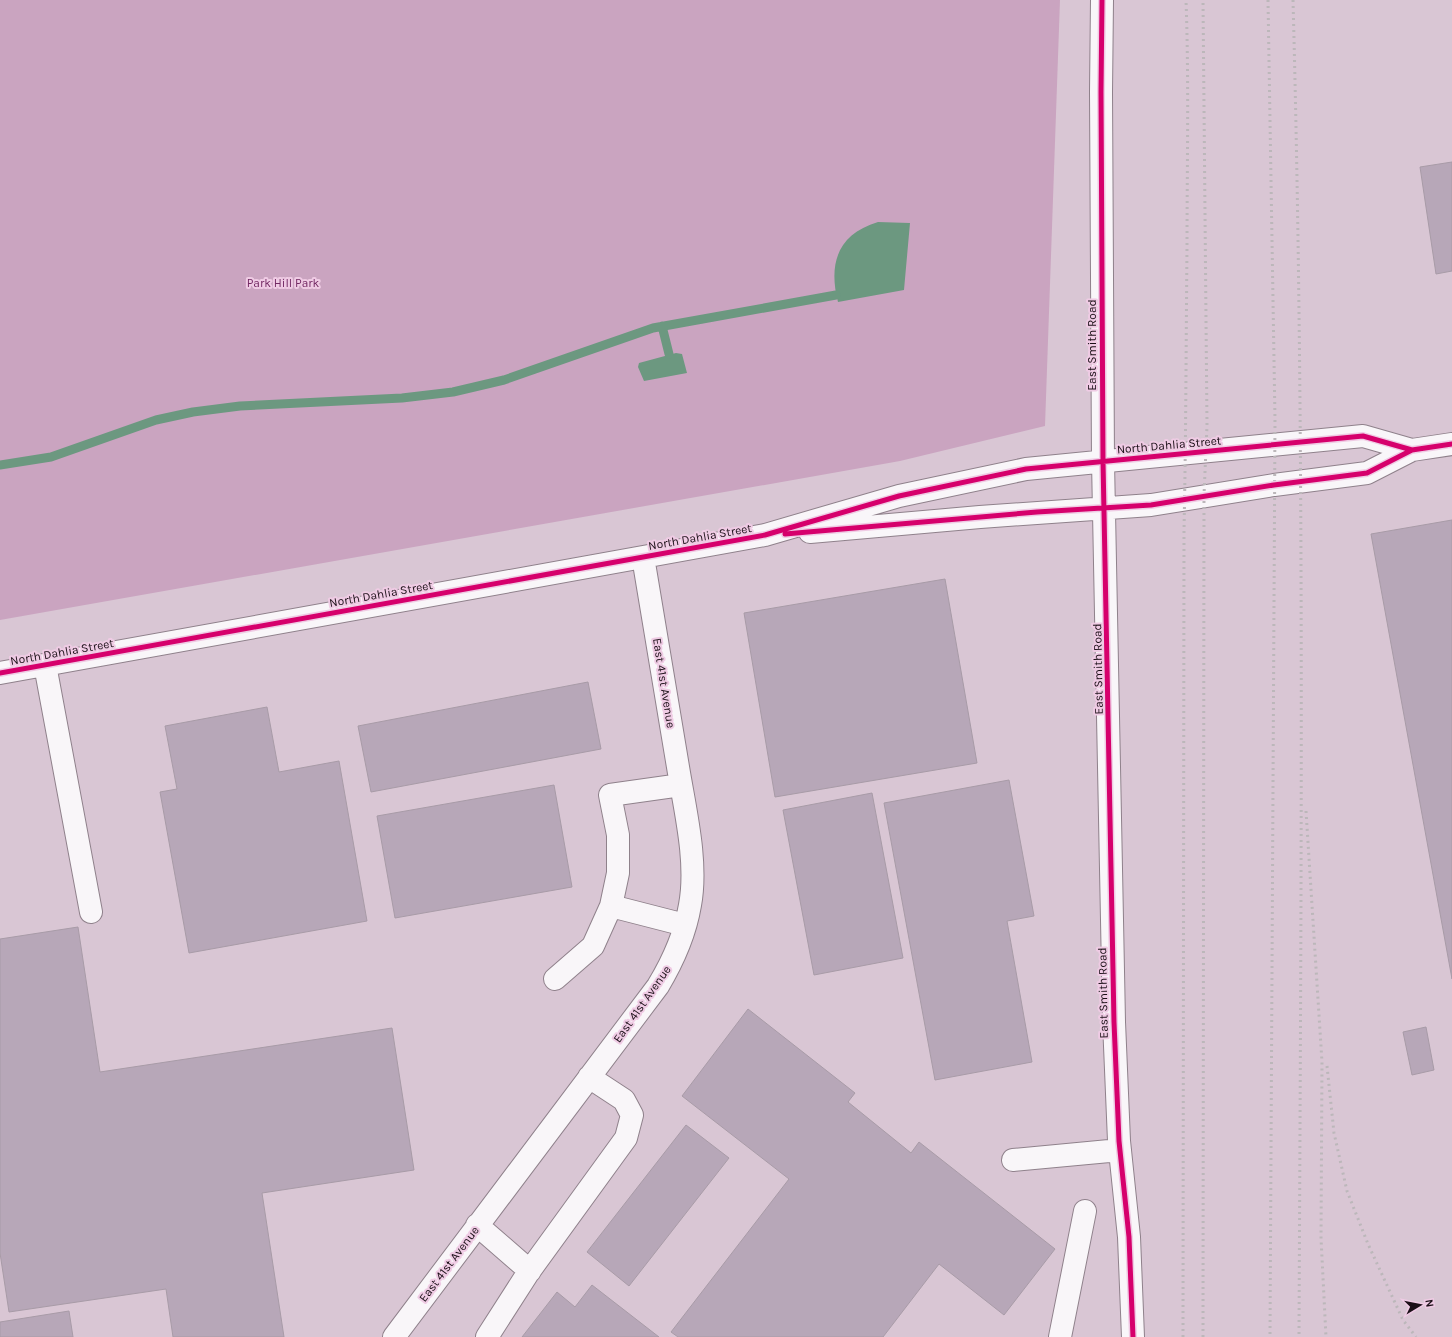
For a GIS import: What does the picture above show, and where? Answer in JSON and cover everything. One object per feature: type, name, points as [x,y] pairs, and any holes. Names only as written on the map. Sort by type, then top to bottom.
[{"type":"street","name":"East Smith Road","points":[[1102,0],[1103,461],[1114,1022],[1120,1150],[1129,1237],[1133,1337]]},
{"type":"street","name":"North Dahlia Street","points":[[765,535],[899,496],[985,477],[1042,467],[1363,436],[1412,450]]},
{"type":"street","name":"North Dahlia Street","points":[[0,673],[765,535],[1037,512],[1151,505],[1274,485],[1367,473],[1412,450],[1452,444]]},
{"type":"street","name":"East 41st Avenue","points":[[394,1337],[658,986],[672,962],[685,925],[690,904],[692,871],[681,785],[643,557]]},
{"type":"street","points":[[45,665],[91,912]]},
{"type":"street","points":[[555,979],[593,946],[611,906],[618,872],[618,843],[610,795],[681,785]]},
{"type":"street","points":[[611,906],[685,925]]},
{"type":"street","points":[[487,1337],[530,1270],[626,1138],[632,1115],[624,1100],[589,1077]]},
{"type":"street","points":[[1014,1160],[1120,1150]]},
{"type":"street","points":[[1060,1337],[1085,1211]]},
{"type":"street","points":[[478,1225],[530,1270]]},
{"type":"green space","name":"Park Hill Park","points":[[0,0],[1060,0],[1045,426],[900,461],[0,620]]},
{"type":"shaded area","points":[[878,222],[910,223],[904,290],[838,302],[834,275],[839,252],[845,242],[853,234],[864,227]]},
{"type":"shaded area","points":[[676,353],[682,354],[687,373],[644,381],[638,367],[639,363]]},
{"type":"building","points":[[1452,162],[1452,271],[1436,274],[1420,167]]},
{"type":"building","points":[[1452,520],[1452,979],[1371,534]]},
{"type":"building","points":[[945,579],[977,763],[775,797],[744,613]]},
{"type":"building","points":[[588,682],[601,749],[371,792],[358,726]]},
{"type":"building","points":[[267,707],[279,772],[339,761],[367,921],[189,953],[160,792],[177,789],[165,726]]},
{"type":"building","points":[[1009,780],[1034,916],[1007,921],[1032,1062],[935,1080],[884,803]]},
{"type":"building","points":[[554,785],[572,887],[395,918],[377,816]]},
{"type":"building","points":[[872,793],[903,958],[814,975],[783,810]]},
{"type":"building","points":[[78,927],[100,1072],[392,1028],[414,1170],[262,1193],[284,1337],[173,1337],[166,1289],[9,1312],[0,1253],[0,939]]},
{"type":"building","points":[[748,1009],[855,1093],[848,1102],[911,1153],[919,1142],[1055,1249],[1004,1315],[939,1264],[883,1337],[678,1337],[671,1332],[789,1179],[682,1096]]},
{"type":"building","points":[[1426,1027],[1434,1070],[1412,1075],[1403,1032]]},
{"type":"building","points":[[686,1125],[729,1158],[629,1286],[587,1252]]},
{"type":"building","points":[[592,1285],[659,1337],[522,1337],[557,1292],[575,1307]]},
{"type":"building","points":[[69,1311],[73,1337],[0,1337],[0,1322]]},
{"type":"waterway","points":[[0,465],[51,457],[156,420],[193,412],[240,406],[402,398],[453,392],[504,380],[653,328],[836,295]]},
{"type":"waterway","points":[[662,326],[669,354]]},
{"type":"railway","points":[[1183,1337],[1184,530],[1188,124],[1186,0]]},
{"type":"railway","points":[[1203,0],[1207,426],[1204,495],[1203,1337]]},
{"type":"railway","points":[[1268,0],[1275,420],[1270,1337]]},
{"type":"railway","points":[[1293,0],[1297,167],[1301,501],[1299,1337]]},
{"type":"railway","points":[[1306,811],[1322,1062],[1321,1238],[1326,1337]]},
{"type":"railway","points":[[1327,1066],[1334,1133],[1347,1191],[1368,1244],[1403,1320],[1416,1337]]},
{"type":"cycle path","points":[[1102,0],[1103,461],[1114,1022],[1119,1141],[1129,1237],[1133,1337]]},
{"type":"cycle path","points":[[0,673],[765,535],[899,496],[1026,469],[1363,436],[1412,450]]},
{"type":"cycle path","points":[[785,534],[1037,512],[1151,505],[1274,485],[1367,473],[1412,450],[1452,444]]}]
